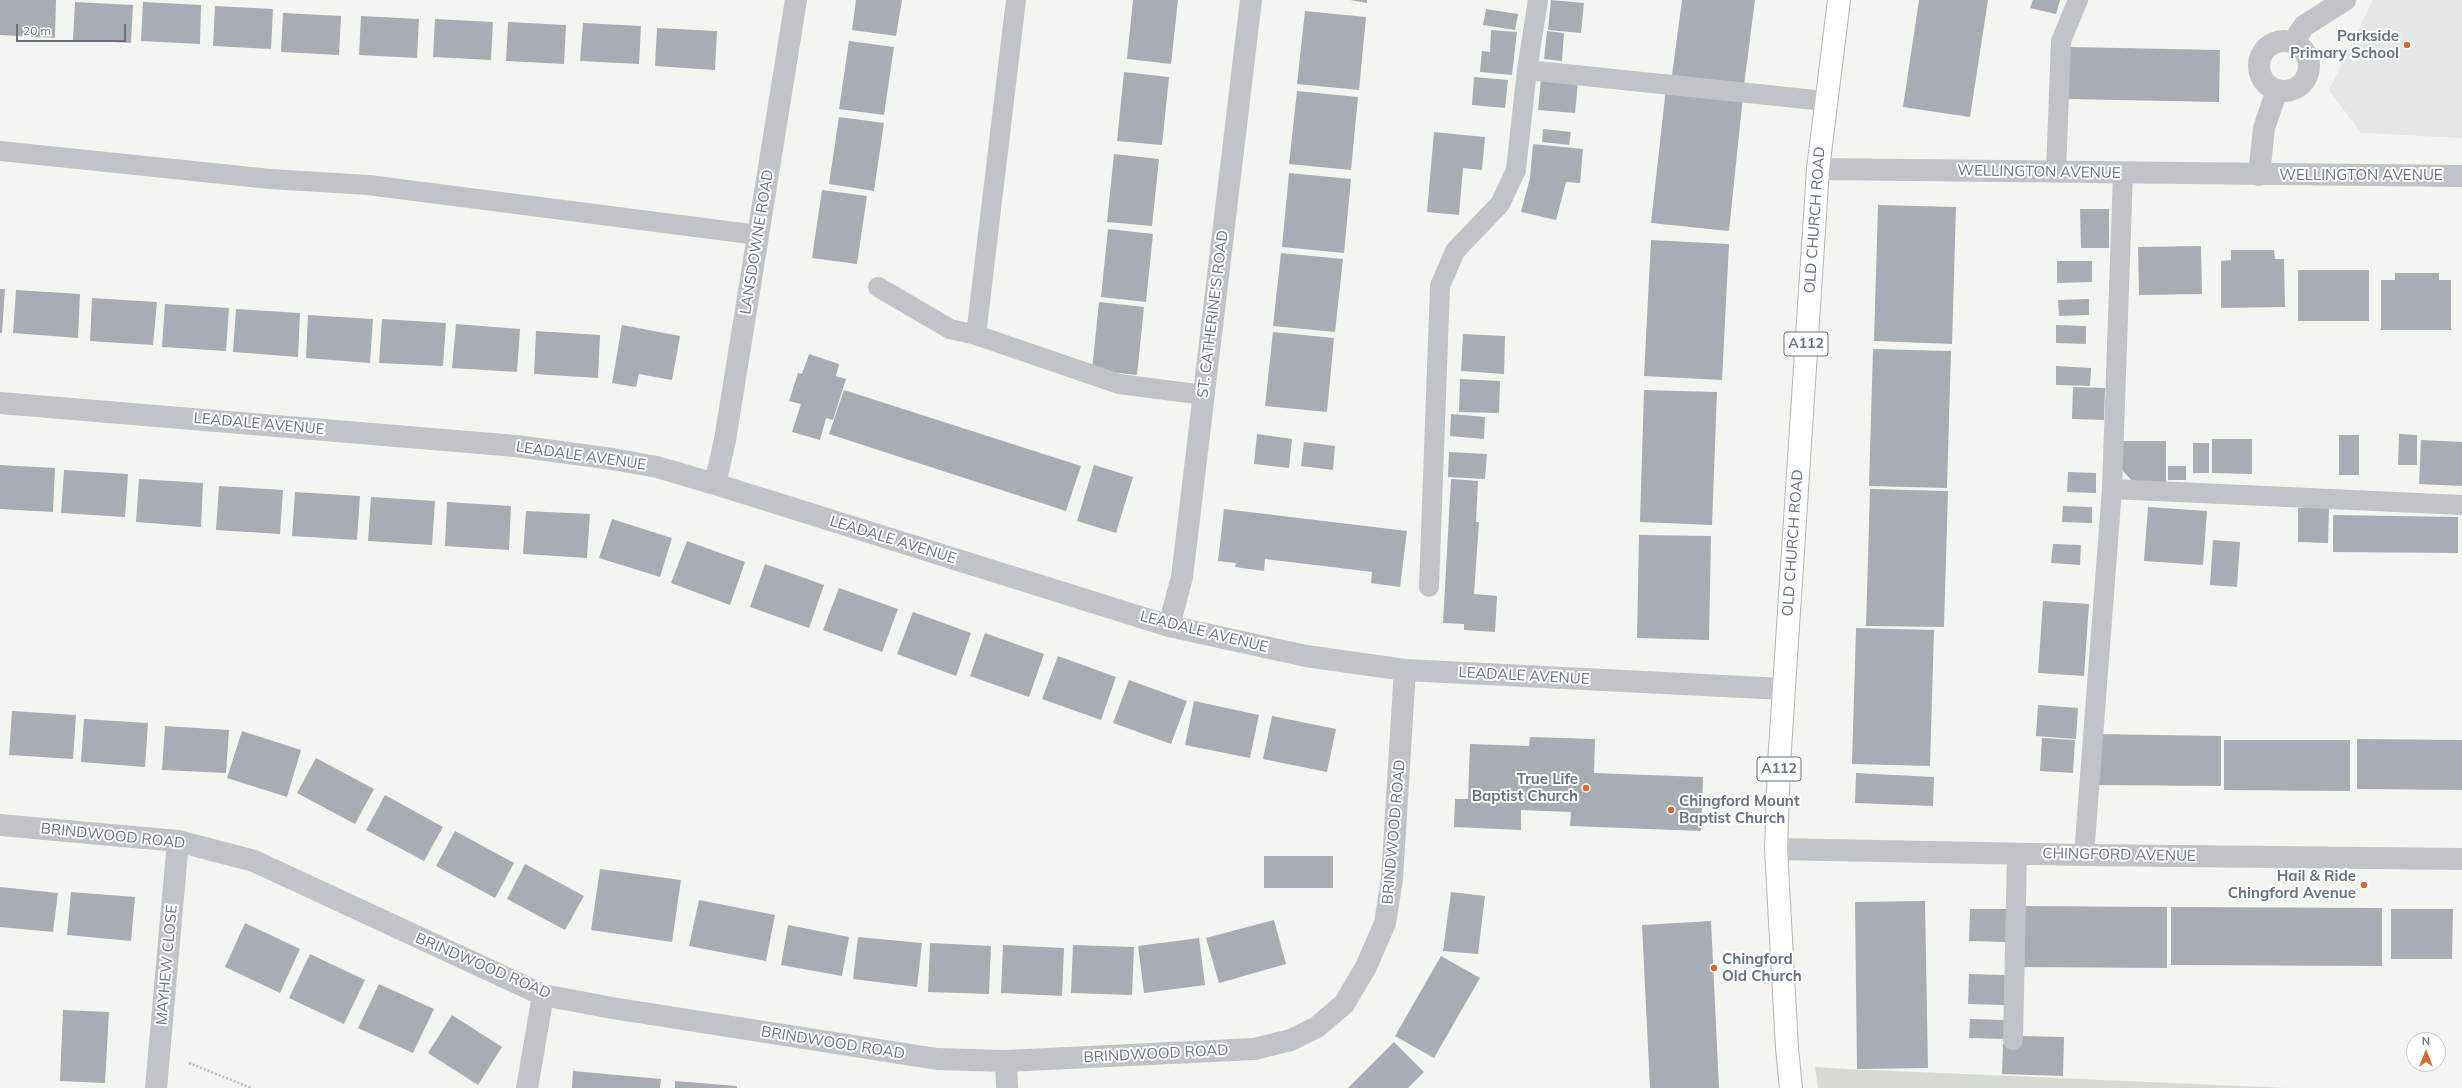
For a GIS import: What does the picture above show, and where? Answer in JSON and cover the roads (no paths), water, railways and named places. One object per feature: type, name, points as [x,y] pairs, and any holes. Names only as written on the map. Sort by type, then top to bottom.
[{"type":"main road","name":"OLD CHURCH ROAD","points":[[1792,1088],[1787,1048],[1776,849],[1783,689],[1818,169],[1825,101],[1839,0]]},
{"type":"street","name":"LANSDOWNE ROAD","points":[[715,484],[725,440],[796,0]]},
{"type":"street","name":"ST. CATHERINE'S ROAD","points":[[1169,626],[1182,577],[1251,0]]},
{"type":"street","points":[[2293,42],[2304,26],[2345,0]]},
{"type":"street","points":[[2284,40],[2293,42],[2300,46],[2309,59],[2307,77],[2294,89],[2277,90],[2262,80],[2259,71],[2261,55],[2273,43],[2284,40]]},
{"type":"street","name":"WELLINGTON AVENUE","points":[[2259,174],[2264,128],[2277,90]]},
{"type":"street","name":"WELLINGTON AVENUE","points":[[1818,169],[2462,176]]},
{"type":"street","name":"LEADALE AVENUE","points":[[0,403],[516,446],[613,459],[657,467],[1169,626],[1306,656],[1405,670],[1783,689]]},
{"type":"street","name":"BRINDWOOD ROAD","points":[[0,825],[178,841],[254,862],[543,995],[612,1008],[937,1059],[1006,1061],[1254,1049],[1291,1040],[1317,1027],[1344,1004],[1366,967],[1385,923],[1392,879],[1405,670]]},
{"type":"street","name":"MAYHEW CLOSE","points":[[156,1088],[178,841]]},
{"type":"street","name":"CHINGFORD AVENUE","points":[[1776,849],[2084,855],[2462,859]]},
{"type":"street","points":[[527,1088],[543,995]]},
{"type":"street","points":[[1006,1061],[1007,1088]]},
{"type":"lane","points":[[976,335],[1016,0]]},
{"type":"lane","points":[[1429,587],[1440,286],[1455,251],[1500,204],[1516,170],[1527,70],[1538,0]]},
{"type":"lane","points":[[2056,172],[2061,41],[2078,0]]},
{"type":"lane","points":[[1527,70],[1825,101]]},
{"type":"lane","points":[[0,151],[270,179],[368,185],[758,235]]},
{"type":"lane","points":[[2084,855],[2112,489],[2123,173]]},
{"type":"lane","points":[[878,287],[950,328],[976,335],[1119,384],[1204,394]]},
{"type":"lane","points":[[2112,489],[2462,505]]},
{"type":"lane","points":[[2013,1040],[2017,854]]},
{"type":"place","name":"Parkside Primary School","points":[[2407,45]]},
{"type":"place","name":"True Life Baptist Church","points":[[1586,788]]},
{"type":"place","name":"Chingford Mount Baptist Church","points":[[1671,810]]},
{"type":"place","name":"Hail & Ride Chingford Avenue","points":[[2364,885]]},
{"type":"place","name":"Chingford Old Church","points":[[1714,968]]}]
